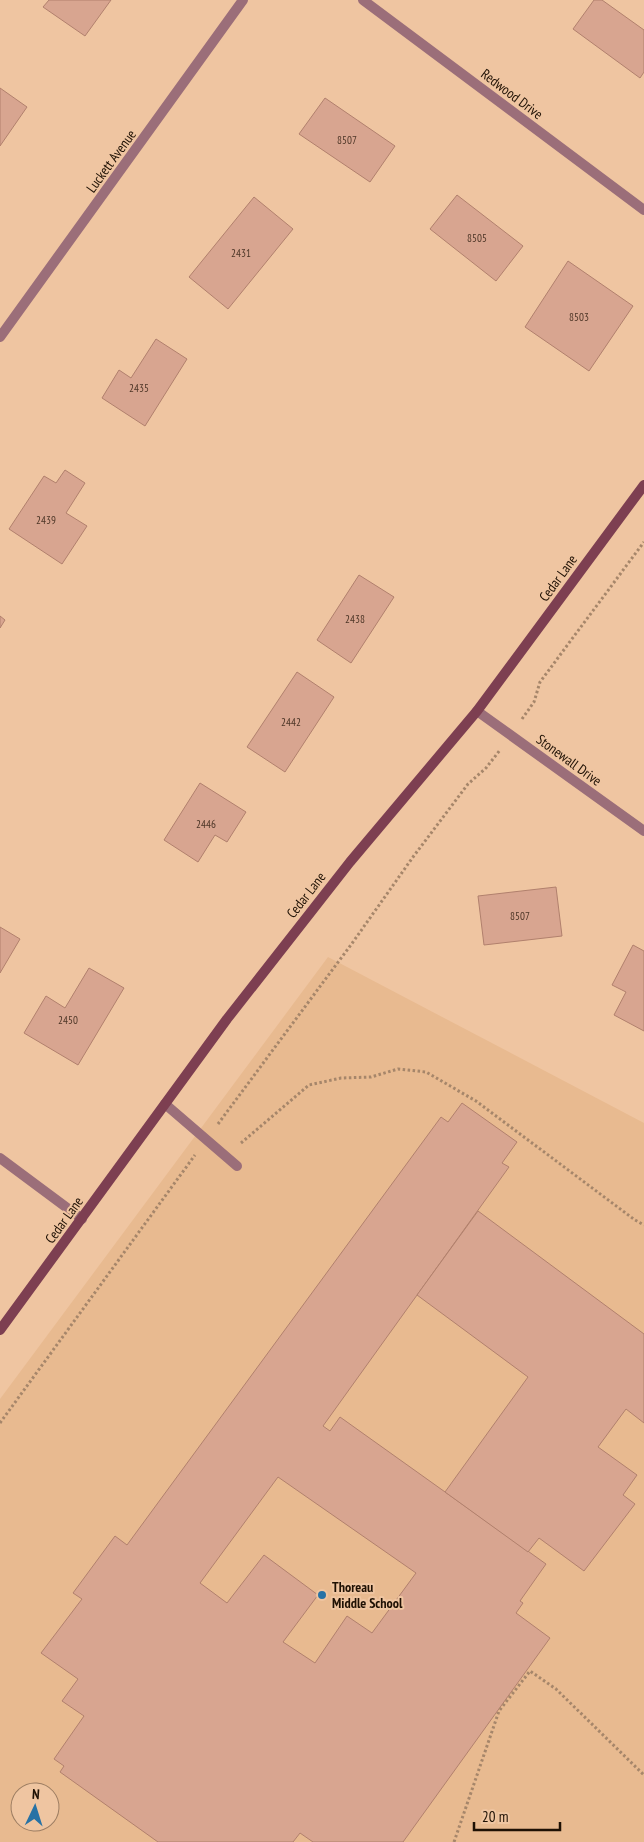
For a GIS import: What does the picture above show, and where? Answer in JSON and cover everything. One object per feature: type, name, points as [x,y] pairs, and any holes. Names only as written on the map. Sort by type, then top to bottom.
[{"type":"main road","name":"Cedar Lane","points":[[0,1330],[227,1019],[350,862],[477,711],[644,484]]},
{"type":"street","name":"Luckett Avenue","points":[[0,336],[244,0]]},
{"type":"street","name":"Redwood Drive","points":[[363,0],[644,210]]},
{"type":"street","name":"Stonewall Drive","points":[[477,711],[644,831]]},
{"type":"street","points":[[165,1104],[237,1166]]},
{"type":"street","points":[[0,1158],[82,1218]]},
{"type":"path","points":[[0,1424],[206,1140],[353,942],[413,857],[462,791],[486,768],[534,702],[540,682],[644,542]]},
{"type":"path","points":[[226,1157],[309,1085],[341,1078],[371,1077],[398,1069],[426,1072],[476,1101],[644,1225]]},
{"type":"path","points":[[454,1842],[499,1711],[530,1671],[556,1690],[644,1775]]},
{"type":"shaded area","name":"Thoreau Middle School","points":[[328,957],[644,1123],[644,1842],[0,1842],[0,1399]]},
{"type":"building","points":[[49,0],[111,0],[85,36],[43,7]]},
{"type":"building","points":[[594,0],[602,0],[644,30],[644,72],[640,78],[573,29]]},
{"type":"building","points":[[0,88],[27,107],[0,146]]},
{"type":"building","points":[[325,98],[395,146],[370,182],[299,134]]},
{"type":"building","points":[[457,195],[523,246],[496,281],[430,229]]},
{"type":"building","points":[[254,197],[293,229],[228,309],[189,277]]},
{"type":"building","points":[[568,261],[633,306],[589,371],[525,327]]},
{"type":"building","points":[[156,339],[187,359],[145,426],[102,398],[119,370],[131,378]]},
{"type":"building","points":[[65,470],[85,483],[66,513],[87,526],[62,564],[9,529],[44,476],[56,483]]},
{"type":"building","points":[[359,575],[394,597],[351,663],[317,640]]},
{"type":"building","points":[[0,616],[5,620],[0,628]]},
{"type":"building","points":[[297,672],[334,697],[285,772],[247,747]]},
{"type":"building","points":[[200,783],[246,812],[227,842],[215,835],[198,862],[164,840]]},
{"type":"building","points":[[556,887],[562,936],[484,945],[478,896]]},
{"type":"building","points":[[0,927],[20,939],[0,973]]},
{"type":"building","points":[[633,945],[644,951],[644,1031],[614,1015],[626,992],[612,985]]},
{"type":"building","points":[[89,968],[124,988],[78,1065],[24,1033],[46,996],[65,1008]]},
{"type":"building","points":[[462,1103],[517,1142],[502,1163],[509,1167],[323,1426],[330,1431],[340,1417],[546,1564],[520,1601],[523,1603],[516,1613],[550,1638],[403,1842],[313,1842],[300,1833],[293,1842],[158,1842],[60,1772],[64,1766],[54,1759],[84,1716],[62,1701],[78,1679],[41,1653],[82,1599],[73,1593],[115,1536],[127,1545],[441,1117],[448,1122]],"holes":[[[278,1477],[416,1573],[372,1633],[347,1616],[315,1663],[283,1642],[318,1595],[264,1555],[227,1603],[200,1583]]]},
{"type":"building","points":[[478,1211],[644,1334],[644,1423],[626,1409],[598,1447],[637,1475],[623,1495],[635,1504],[584,1571],[539,1538],[528,1552],[445,1492],[528,1377],[417,1295]]},
{"type":"place","name":"Thoreau Middle School","points":[[322,1595]]}]
